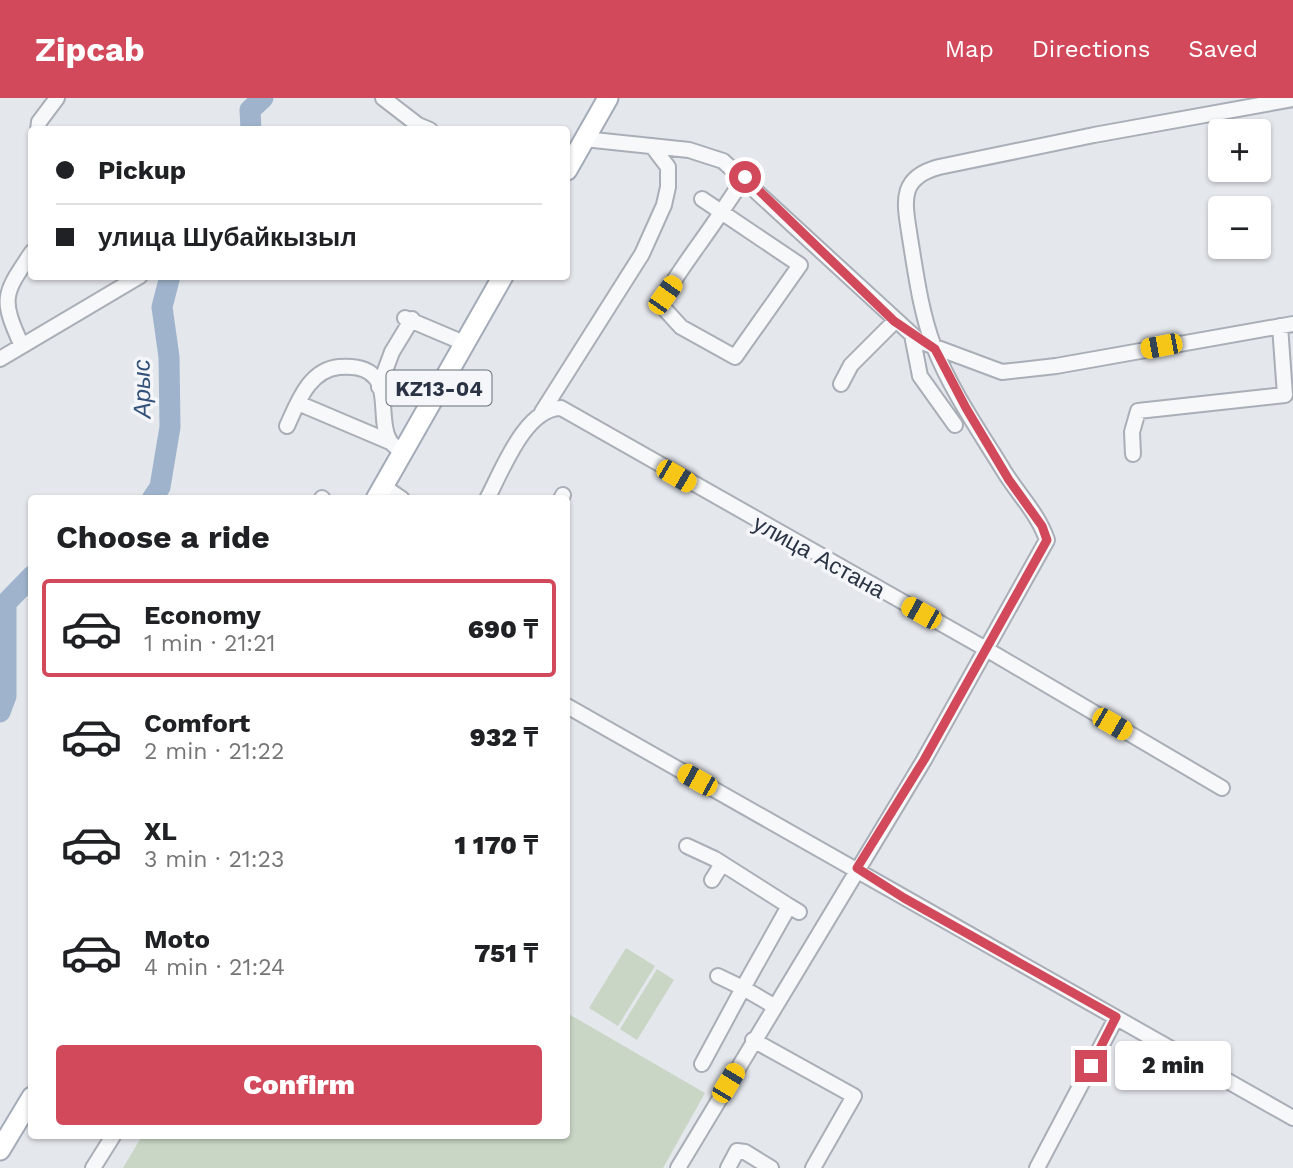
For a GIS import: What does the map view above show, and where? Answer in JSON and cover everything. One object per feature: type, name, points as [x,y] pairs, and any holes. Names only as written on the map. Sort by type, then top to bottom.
[{"type":"main road","points":[[570,163],[608,98]]},
{"type":"main road","name":"KZ13-04","points":[[379,492],[396,447],[464,343],[501,280]]},
{"type":"main road","points":[[0,1150],[28,1104]]},
{"type":"street","points":[[38,126],[57,98]]},
{"type":"street","points":[[383,98],[420,126]]},
{"type":"street","points":[[678,1168],[857,868],[888,821],[1047,540],[1042,526],[1009,480],[966,408],[935,349],[918,286],[905,206],[908,188],[923,171],[1094,135],[1293,99]]},
{"type":"street","points":[[584,139],[689,150],[723,160],[745,177],[894,321],[912,335],[935,349],[1002,372],[1056,366],[1286,325],[1289,395],[1138,411],[1132,432],[1133,454]]},
{"type":"street","points":[[489,495],[506,462],[534,418],[541,413],[642,254],[664,205],[668,181],[668,167],[652,146]]},
{"type":"street","points":[[668,181],[689,150]]},
{"type":"street","points":[[702,199],[722,211],[800,265],[735,357],[681,327],[660,304],[722,211],[745,177]]},
{"type":"street","points":[[22,346],[5,315],[6,296],[9,285],[28,258]]},
{"type":"street","points":[[0,359],[133,280]]},
{"type":"street","points":[[379,387],[408,318],[464,343]]},
{"type":"street","points":[[841,384],[851,365],[894,321]]},
{"type":"street","points":[[912,335],[920,376],[955,425]]},
{"type":"street","points":[[287,426],[304,389],[318,375],[331,368],[361,369],[384,394],[386,427],[396,447]]},
{"type":"street","points":[[298,403],[396,447]]},
{"type":"street","name":"улица Астана","points":[[541,413],[549,408],[561,408],[573,414],[653,463],[986,649],[1222,788]]},
{"type":"street","points":[[570,708],[857,868],[904,898],[1293,1118]]},
{"type":"street","points":[[687,846],[722,864],[794,909],[743,988],[702,1064]]},
{"type":"street","points":[[712,880],[722,864]]},
{"type":"street","points":[[718,976],[774,1006]]},
{"type":"street","points":[[1037,1168],[1116,1017]]},
{"type":"street","points":[[753,1040],[853,1097],[813,1168]]},
{"type":"street","points":[[93,1168],[111,1139]]},
{"type":"street","points":[[728,1168],[737,1151],[745,1152],[771,1168]]},
{"type":"green space","points":[[626,948],[655,966],[618,1026],[589,1008]]},
{"type":"green space","points":[[657,969],[674,980],[637,1040],[620,1029]]},
{"type":"green space","points":[[570,1015],[705,1093],[663,1168],[123,1168],[140,1139],[570,1139]]},
{"type":"waterway","name":"Арыс","points":[[251,126],[250,110],[263,98]]},
{"type":"waterway","name":"Арыс","points":[[155,495],[160,487],[170,427],[169,357],[162,307],[169,280]]},
{"type":"waterway","name":"Арыс","points":[[0,712],[6,696],[6,603],[28,580]]},
{"type":"route","points":[[745,177],[894,321],[919,341],[935,349],[952,384],[1009,480],[1042,526],[1047,540],[924,760],[857,868],[904,898],[1116,1017],[1091,1066]]}]
